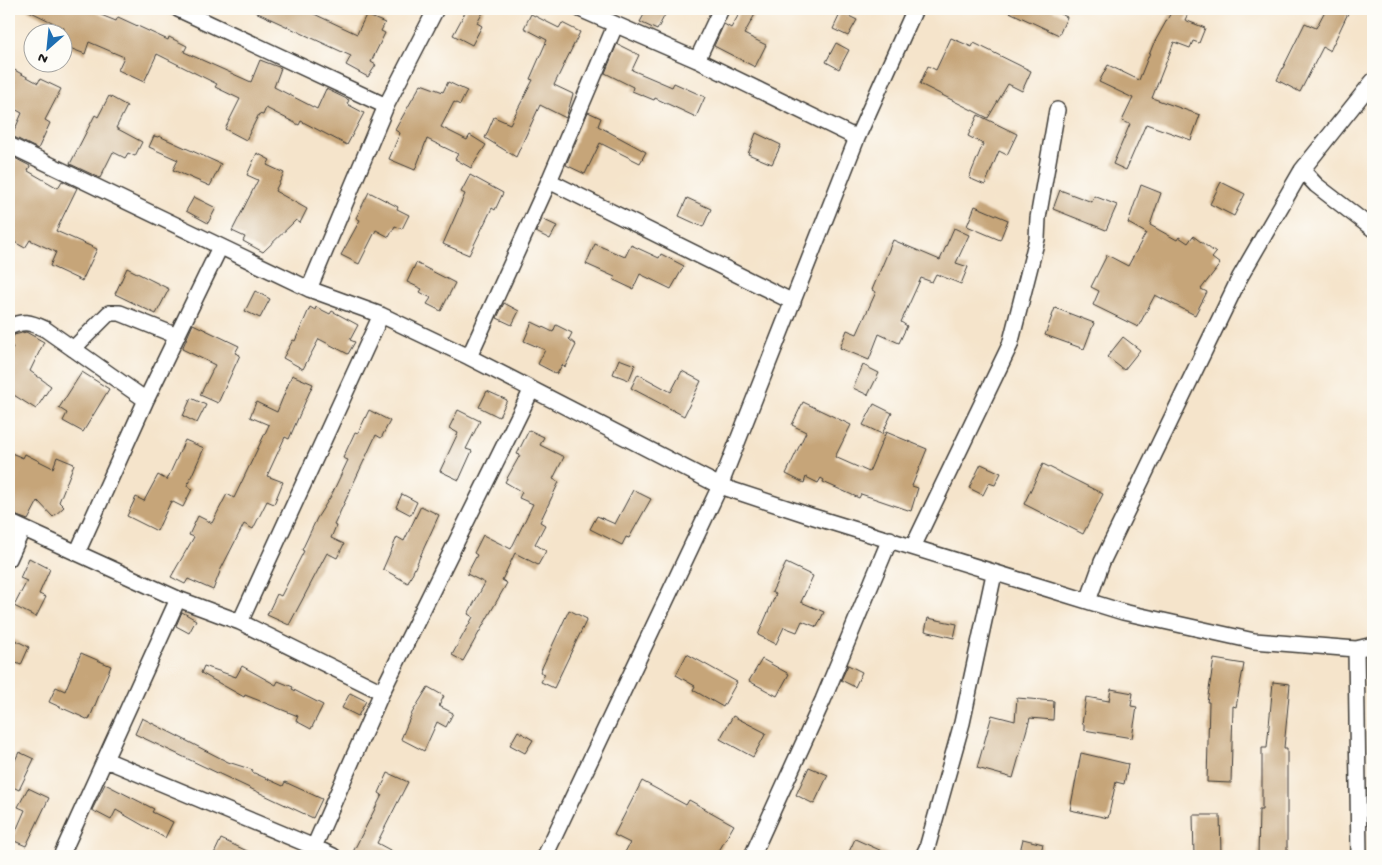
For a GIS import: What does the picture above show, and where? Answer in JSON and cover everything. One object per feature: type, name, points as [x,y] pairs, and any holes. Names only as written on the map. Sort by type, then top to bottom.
[{"type":"street","points":[[178,9],[386,106]]},
{"type":"street","points":[[309,289],[386,106],[436,9]]},
{"type":"street","points":[[580,9],[615,26],[697,60],[857,138]]},
{"type":"street","points":[[697,60],[721,9]]},
{"type":"street","points":[[545,856],[720,486],[857,138],[915,9]]},
{"type":"street","points":[[469,356],[550,181],[615,26]]},
{"type":"street","points":[[1088,601],[1102,562],[1240,277],[1302,170],[1373,81]]},
{"type":"street","points":[[913,547],[1010,345],[1037,240],[1038,218],[1058,110]]},
{"type":"street","points":[[9,145],[309,289],[381,315],[469,356],[720,486],[811,516],[890,539],[994,574],[1123,612],[1254,641],[1356,649],[1373,645]]},
{"type":"street","points":[[1302,170],[1316,185],[1373,229]]},
{"type":"street","points":[[550,181],[793,302]]},
{"type":"street","points":[[77,553],[146,400],[220,247]]},
{"type":"street","points":[[72,348],[110,313],[120,313],[177,336]]},
{"type":"street","points":[[240,622],[381,315]]},
{"type":"street","points":[[9,327],[21,321],[31,322],[146,400]]},
{"type":"street","points":[[314,847],[382,692],[532,389]]},
{"type":"street","points":[[9,559],[15,526],[178,600],[240,622],[382,692]]},
{"type":"street","points":[[752,856],[822,700],[890,539]]},
{"type":"street","points":[[923,856],[927,848],[962,722],[994,574]]},
{"type":"street","points":[[60,856],[106,760],[178,600]]},
{"type":"street","points":[[1356,649],[1359,856]]},
{"type":"street","points":[[106,760],[333,856]]},
{"type":"building","points":[[25,9],[86,9],[116,21],[118,17],[168,40],[169,37],[187,46],[184,52],[251,82],[260,60],[281,68],[274,87],[317,109],[326,89],[349,100],[347,104],[364,113],[347,145],[301,121],[299,125],[266,108],[263,115],[259,114],[246,140],[225,129],[240,99],[215,87],[217,84],[157,54],[144,82],[118,70],[124,57],[89,42],[85,54],[72,49],[72,22],[52,22]]},
{"type":"building","points":[[249,9],[314,9],[312,13],[357,34],[366,15],[385,23],[381,31],[385,33],[371,62],[376,65],[368,77],[346,65],[351,56]]},
{"type":"building","points":[[467,9],[485,9],[477,23],[482,26],[472,45],[453,35]]},
{"type":"building","points":[[647,9],[668,9],[657,30],[640,22]]},
{"type":"building","points":[[742,9],[758,9],[744,34],[766,45],[755,67],[714,46],[724,24],[731,28]]},
{"type":"building","points":[[1003,9],[1050,9],[1067,17],[1059,35]]},
{"type":"building","points":[[1173,9],[1190,9],[1185,20],[1205,28],[1199,43],[1193,41],[1190,48],[1174,42],[1152,98],[1200,115],[1191,140],[1146,124],[1126,170],[1113,164],[1130,124],[1122,121],[1133,98],[1099,82],[1108,65],[1139,80],[1153,45]]},
{"type":"building","points":[[1326,9],[1350,9],[1330,51],[1323,47],[1300,92],[1277,80],[1305,23],[1316,28]]},
{"type":"building","points":[[841,12],[857,20],[848,36],[833,29]]},
{"type":"building","points":[[531,14],[559,28],[562,23],[580,32],[554,85],[573,94],[566,118],[540,105],[516,157],[485,138],[494,117],[510,124],[533,80],[530,79],[547,40],[524,28]]},
{"type":"building","points":[[951,38],[972,47],[974,43],[1031,71],[1022,91],[1008,84],[988,118],[920,84],[928,66],[936,70]]},
{"type":"building","points":[[836,43],[849,50],[839,69],[826,62]]},
{"type":"building","points":[[617,44],[639,55],[632,70],[672,87],[674,83],[705,97],[696,117],[655,98],[654,100],[632,91],[633,87],[605,73]]},
{"type":"building","points":[[9,67],[38,83],[40,79],[61,89],[45,120],[50,123],[38,149],[12,136],[22,113],[9,106]]},
{"type":"building","points":[[448,82],[467,91],[460,105],[454,102],[441,127],[467,140],[470,135],[486,145],[471,168],[455,159],[458,154],[427,139],[415,170],[389,159],[400,133],[395,130],[421,84],[443,92]]},
{"type":"building","points":[[109,96],[127,106],[116,128],[142,142],[135,156],[128,153],[125,158],[113,152],[100,178],[70,164],[95,115],[98,117]]},
{"type":"building","points":[[588,112],[601,118],[598,126],[646,152],[640,163],[600,143],[585,174],[566,165]]},
{"type":"building","points":[[978,115],[1017,134],[1007,155],[999,151],[985,185],[969,178],[983,144],[968,136]]},
{"type":"building","points":[[756,133],[781,145],[772,164],[748,154]]},
{"type":"building","points":[[154,136],[159,136],[221,164],[210,186],[173,170],[178,160],[149,147]]},
{"type":"building","points":[[257,153],[270,160],[267,165],[284,173],[275,191],[307,209],[300,223],[296,220],[263,252],[243,241],[245,237],[232,231],[258,180],[247,175]]},
{"type":"building","points":[[9,155],[30,166],[28,171],[58,188],[62,181],[77,188],[56,231],[97,249],[82,281],[50,266],[56,252],[30,240],[25,248],[9,239]]},
{"type":"building","points":[[470,175],[503,193],[495,210],[492,208],[469,255],[443,244],[465,194],[461,192]]},
{"type":"building","points":[[1221,182],[1245,194],[1234,216],[1210,204]]},
{"type":"building","points":[[1141,185],[1161,193],[1150,225],[1177,240],[1179,237],[1188,243],[1193,236],[1216,253],[1212,258],[1220,264],[1201,289],[1207,292],[1195,315],[1155,295],[1138,327],[1093,305],[1099,291],[1091,287],[1107,255],[1128,266],[1146,233],[1128,223]]},
{"type":"building","points":[[1060,190],[1092,202],[1094,196],[1117,205],[1106,230],[1053,209]]},
{"type":"building","points":[[369,192],[409,215],[402,229],[395,226],[389,237],[376,230],[359,264],[341,255],[360,220],[356,218]]},
{"type":"building","points":[[194,197],[216,208],[208,223],[186,211]]},
{"type":"building","points":[[687,198],[711,209],[703,227],[679,216]]},
{"type":"building","points":[[975,206],[1008,220],[1000,240],[967,226]]},
{"type":"building","points":[[542,219],[557,226],[550,239],[536,232]]},
{"type":"building","points":[[954,228],[969,235],[956,263],[968,267],[961,284],[936,274],[932,282],[921,278],[901,322],[907,326],[899,343],[879,334],[869,360],[840,348],[847,330],[857,334],[876,292],[872,290],[893,240],[940,260]]},
{"type":"building","points":[[595,244],[625,257],[631,245],[659,258],[661,254],[684,266],[671,289],[640,274],[633,289],[614,280],[615,277],[586,264]]},
{"type":"building","points":[[416,263],[455,283],[441,311],[427,304],[431,298],[420,292],[422,289],[407,282]]},
{"type":"building","points":[[127,268],[169,289],[156,314],[115,294]]},
{"type":"building","points":[[255,291],[270,299],[260,318],[245,311]]},
{"type":"building","points":[[504,303],[519,311],[512,325],[497,318]]},
{"type":"building","points":[[310,307],[315,310],[316,307],[330,314],[332,311],[358,325],[350,340],[355,342],[348,354],[319,339],[303,369],[283,358],[293,340],[295,341]]},
{"type":"building","points":[[1055,308],[1094,323],[1084,349],[1045,335]]},
{"type":"building","points":[[532,322],[553,332],[556,325],[572,333],[569,339],[576,345],[565,367],[562,365],[557,374],[538,364],[545,350],[524,341]]},
{"type":"building","points":[[193,324],[239,346],[235,353],[240,355],[218,403],[200,395],[215,365],[182,349]]},
{"type":"building","points":[[26,332],[44,342],[30,371],[51,386],[36,409],[9,392],[9,354],[13,347],[9,345],[14,335]]},
{"type":"building","points":[[1123,337],[1140,350],[1124,370],[1107,357]]},
{"type":"building","points":[[619,359],[635,365],[629,380],[613,374]]},
{"type":"building","points":[[863,365],[879,373],[868,395],[853,388]]},
{"type":"building","points":[[682,371],[701,381],[684,416],[631,388],[638,374],[671,392]]},
{"type":"building","points":[[82,372],[109,389],[83,432],[63,421],[67,413],[59,408]]},
{"type":"building","points":[[292,375],[313,384],[289,439],[285,437],[267,476],[283,482],[274,504],[267,501],[253,529],[244,524],[221,569],[213,590],[188,579],[185,584],[171,577],[194,537],[189,535],[198,516],[212,523],[227,494],[234,498],[269,425],[250,417],[256,402],[277,412]]},
{"type":"building","points":[[487,391],[507,400],[499,417],[479,407]]},
{"type":"building","points":[[191,398],[206,405],[197,423],[183,416]]},
{"type":"building","points":[[803,402],[851,425],[835,457],[869,472],[886,432],[927,449],[912,486],[918,488],[911,511],[861,494],[859,498],[823,482],[824,480],[821,478],[818,483],[806,477],[804,483],[786,474],[806,432],[792,425]]},
{"type":"building","points":[[874,404],[892,413],[882,434],[863,425]]},
{"type":"building","points":[[369,410],[390,421],[381,438],[376,435],[334,525],[336,526],[331,538],[344,544],[337,558],[327,553],[289,625],[267,615],[277,594],[281,596],[304,551],[302,550],[317,518],[331,496],[348,460],[343,458],[355,432],[358,433]]},
{"type":"building","points":[[458,410],[480,421],[466,449],[472,451],[459,480],[440,471],[458,433],[449,428]]},
{"type":"building","points":[[529,430],[544,437],[540,445],[564,457],[553,479],[559,482],[540,522],[545,525],[535,544],[546,551],[538,565],[515,553],[502,580],[507,583],[463,661],[452,655],[473,617],[468,614],[485,583],[467,574],[477,555],[474,553],[483,535],[511,549],[533,504],[519,498],[522,492],[505,482],[520,455],[517,454]]},
{"type":"building","points":[[185,440],[204,448],[187,486],[192,489],[183,507],[171,501],[157,531],[127,516],[136,497],[144,501],[158,475],[167,480]]},
{"type":"building","points":[[9,452],[23,458],[25,454],[53,468],[57,457],[74,464],[59,502],[64,507],[53,517],[38,501],[28,520],[9,513]]},
{"type":"building","points":[[981,464],[1001,473],[995,485],[989,483],[983,495],[969,488]]},
{"type":"building","points":[[1043,464],[1103,494],[1083,534],[1024,504]]},
{"type":"building","points":[[633,490],[651,499],[629,538],[626,537],[622,545],[590,529],[597,516],[615,524]]},
{"type":"building","points":[[402,494],[417,502],[411,515],[396,507]]},
{"type":"building","points":[[421,506],[439,515],[408,583],[383,569],[397,537],[404,541]]},
{"type":"building","points":[[29,558],[50,569],[39,594],[46,597],[36,617],[14,606],[27,581],[20,578]]},
{"type":"building","points":[[786,563],[813,576],[801,602],[824,612],[817,627],[802,621],[797,632],[784,627],[776,644],[758,635],[776,594],[772,592]]},
{"type":"building","points":[[569,610],[587,619],[554,688],[541,682],[545,674],[540,672]]},
{"type":"building","points":[[182,612],[196,620],[189,633],[176,626]]},
{"type":"building","points":[[928,618],[957,624],[954,638],[925,631]]},
{"type":"building","points":[[9,637],[29,647],[21,665],[9,660]]},
{"type":"building","points":[[81,653],[111,666],[89,720],[49,702],[56,687],[65,691]]},
{"type":"building","points":[[687,654],[737,682],[723,707],[693,690],[695,686],[676,675]]},
{"type":"building","points":[[762,659],[789,674],[777,696],[749,681]]},
{"type":"building","points":[[1214,659],[1244,664],[1236,707],[1233,706],[1231,783],[1207,782],[1209,702],[1207,702]]},
{"type":"building","points":[[848,665],[862,672],[855,687],[841,680]]},
{"type":"building","points":[[204,666],[236,677],[242,666],[276,685],[278,681],[293,687],[292,689],[323,705],[311,729],[296,721],[298,716],[245,695],[244,697],[201,673]]},
{"type":"building","points":[[1273,682],[1290,684],[1284,748],[1287,748],[1287,856],[1258,856],[1259,810],[1262,810],[1262,748],[1267,748]]},
{"type":"building","points":[[428,687],[444,696],[439,706],[453,713],[446,727],[437,722],[424,751],[401,739],[412,713]]},
{"type":"building","points":[[1111,689],[1133,693],[1131,706],[1137,707],[1132,738],[1084,730],[1084,724],[1082,724],[1086,697],[1109,701]]},
{"type":"building","points":[[350,693],[366,701],[358,716],[342,708]]},
{"type":"building","points":[[1017,698],[1054,701],[1053,720],[1030,718],[1013,778],[977,768],[992,715],[1015,721]]},
{"type":"building","points":[[733,716],[766,733],[753,757],[720,739]]},
{"type":"building","points":[[142,718],[228,762],[253,770],[252,772],[283,786],[285,782],[322,799],[313,818],[135,734]]},
{"type":"building","points":[[518,731],[533,740],[525,753],[510,745]]},
{"type":"building","points":[[19,752],[34,759],[19,790],[9,785],[9,773]]},
{"type":"building","points":[[1081,753],[1128,764],[1124,784],[1116,782],[1108,818],[1070,810]]},
{"type":"building","points":[[809,767],[828,775],[814,804],[796,795]]},
{"type":"building","points":[[388,773],[408,782],[377,843],[401,856],[360,856],[353,852],[382,795],[379,793]]},
{"type":"building","points":[[642,781],[686,805],[689,800],[734,825],[716,856],[623,856],[630,843],[614,835]]},
{"type":"building","points":[[105,784],[154,809],[152,812],[173,822],[165,838],[116,810],[111,820],[92,810]]},
{"type":"building","points":[[28,788],[49,798],[26,846],[12,840],[25,810],[18,807]]},
{"type":"building","points":[[1193,815],[1220,815],[1221,854],[1194,856]]},
{"type":"building","points":[[221,839],[258,856],[213,856]]},
{"type":"building","points":[[855,839],[893,856],[847,856]]},
{"type":"building","points":[[1023,839],[1043,844],[1040,856],[1019,856]]}]
